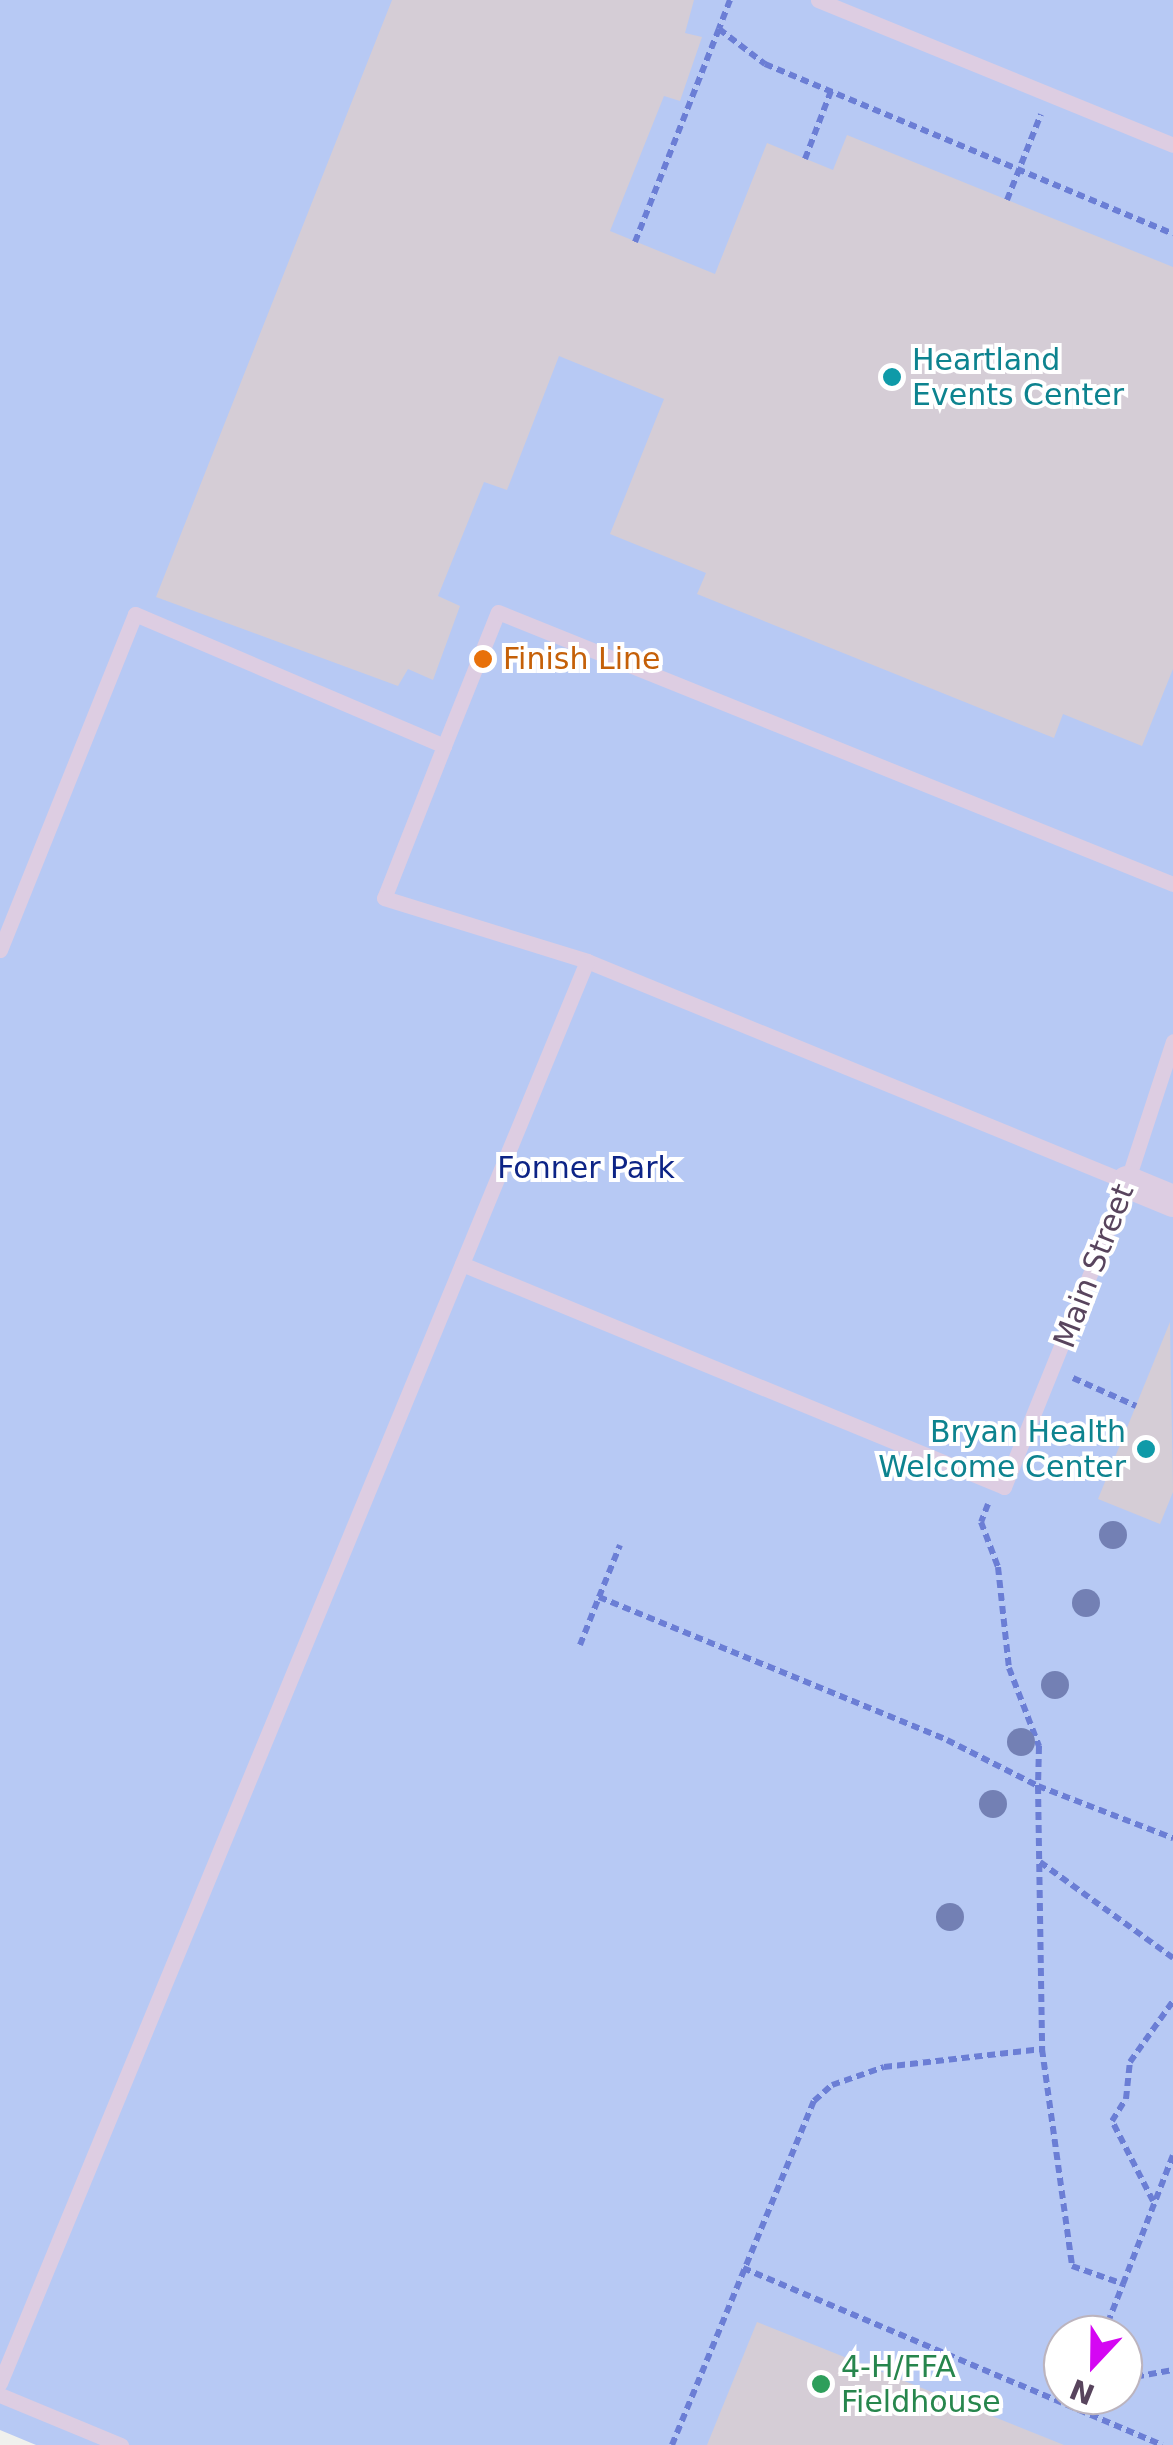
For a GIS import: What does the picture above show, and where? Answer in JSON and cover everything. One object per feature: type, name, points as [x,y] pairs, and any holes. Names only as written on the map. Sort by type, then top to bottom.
[{"type":"street","points":[[1127,1182],[1173,1202]]},
{"type":"lane","points":[[818,0],[1173,145]]},
{"type":"lane","points":[[1127,1182],[587,961],[384,898],[498,612],[1173,884]]},
{"type":"lane","points":[[0,950],[135,614],[444,746]]},
{"type":"lane","points":[[0,2382],[587,961]]},
{"type":"lane","name":"Main Street","points":[[1000,1486],[1053,1370],[1127,1182],[1173,1041]]},
{"type":"lane","points":[[462,1264],[1000,1486]]},
{"type":"lane","points":[[0,2396],[121,2445]]},
{"type":"path","points":[[635,242],[730,0]]},
{"type":"path","points":[[719,29],[765,64],[1173,234]]},
{"type":"path","points":[[805,159],[830,92]]},
{"type":"path","points":[[1006,200],[1049,94]]},
{"type":"path","points":[[1053,1370],[1136,1406]]},
{"type":"path","points":[[1000,1486],[981,1522],[998,1567],[1009,1668],[1039,1746],[1042,2049],[1072,2266],[1123,2284]]},
{"type":"path","points":[[580,1645],[620,1545]]},
{"type":"path","points":[[599,1598],[948,1740],[1038,1786],[1173,1838]]},
{"type":"path","points":[[1039,1862],[1173,1958]]},
{"type":"path","points":[[1154,2202],[1112,2121],[1126,2098],[1130,2062],[1173,2001]]},
{"type":"path","points":[[672,2445],[801,2124],[832,2084],[884,2067],[1042,2049]]},
{"type":"path","points":[[1111,2315],[1173,2155]]},
{"type":"path","points":[[743,2268],[1043,2395]]},
{"type":"path","points":[[1143,2375],[1173,2370]]},
{"type":"path","points":[[1091,2415],[1162,2445]]},
{"type":"green space","name":"Fonner Park","points":[[0,0],[1173,0],[1173,2445],[36,2445],[0,2430]]},
{"type":"building","name":"Heartland Events Center","points":[[392,0],[694,0],[685,33],[702,37],[680,101],[664,96],[610,231],[715,274],[767,143],[833,170],[847,135],[1173,267],[1173,669],[1142,746],[1063,714],[1054,738],[697,594],[706,573],[610,534],[664,399],[559,356],[507,490],[484,482],[438,596],[460,606],[433,680],[408,669],[398,686],[156,597]]},
{"type":"building","name":"Bryan Health Welcome Center","points":[[1170,1322],[1173,1492],[1160,1524],[1098,1499]]},
{"type":"building","name":"4-H/FFA Fieldhouse","points":[[757,2322],[1064,2445],[707,2445]]},
{"type":"place","name":"Heartland Events Center","points":[[892,377]]},
{"type":"place","name":"Finish Line","points":[[483,659]]},
{"type":"place","name":"Bryan Health Welcome Center","points":[[1146,1449]]},
{"type":"place","name":"4-H/FFA Fieldhouse","points":[[821,2384]]}]
